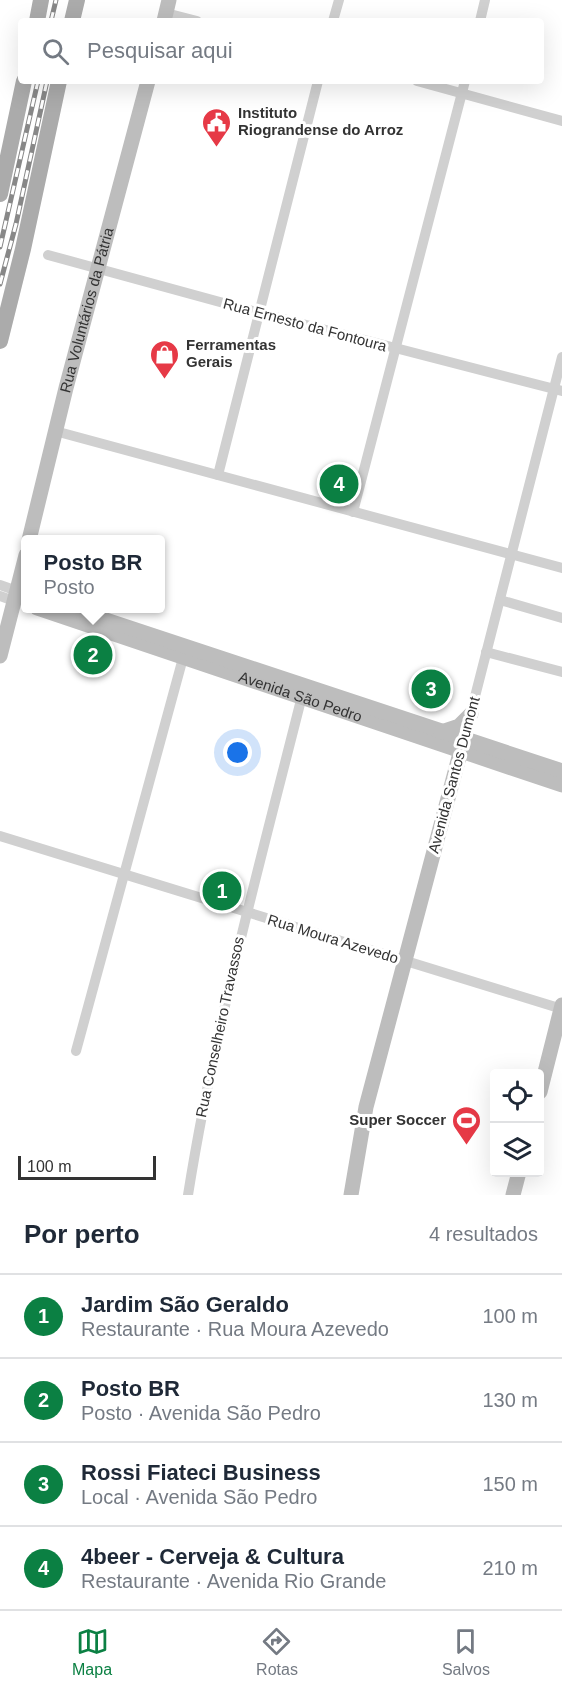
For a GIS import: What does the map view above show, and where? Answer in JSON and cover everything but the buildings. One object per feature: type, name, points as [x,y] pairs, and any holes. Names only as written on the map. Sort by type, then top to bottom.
[{"type":"main road","points":[[38,18],[41,0]]},
{"type":"main road","points":[[73,18],[77,0]]},
{"type":"main road","points":[[0,194],[23,84]]},
{"type":"main road","points":[[0,341],[23,249],[58,84]]},
{"type":"street","points":[[334,18],[339,0]]},
{"type":"street","points":[[481,18],[485,0]]},
{"type":"street","points":[[166,11],[188,18]]},
{"type":"street","name":"Rua Voluntários da Pátria","points":[[30,535],[55,431],[147,84]]},
{"type":"street","points":[[218,475],[317,84]]},
{"type":"street","points":[[427,84],[562,121]]},
{"type":"street","points":[[353,512],[464,84]]},
{"type":"street","name":"Rua Ernesto da Fontoura","points":[[48,255],[260,313],[558,390]]},
{"type":"street","name":"Avenida Santos Dumont","points":[[351,1195],[366,1107],[403,961],[471,714],[511,554],[558,390],[562,357]]},
{"type":"street","points":[[55,431],[562,568]]},
{"type":"street","points":[[491,549],[502,561],[506,574]]},
{"type":"street","points":[[0,656],[21,576]]},
{"type":"street","points":[[0,585],[16,597]]},
{"type":"street","points":[[500,600],[562,618]]},
{"type":"street","name":"Avenida São Pedro","points":[[49,613],[183,658],[441,732],[462,745],[562,771]]},
{"type":"street","name":"Avenida São Pedro","points":[[81,613],[303,692],[462,745],[562,785]]},
{"type":"street","points":[[486,652],[562,672]]},
{"type":"street","points":[[76,1052],[183,658]]},
{"type":"street","name":"Rua Conselheiro Travassos","points":[[188,1195],[201,1112],[245,912],[303,692]]},
{"type":"street","points":[[441,732],[459,726],[471,714]]},
{"type":"street","name":"Rua Moura Azevedo","points":[[0,836],[562,1008]]},
{"type":"street","points":[[544,1077],[562,1008]]},
{"type":"street","points":[[513,1195],[518,1177]]},
{"type":"railway","points":[[52,18],[56,0]]},
{"type":"railway","points":[[0,247],[37,84]]},
{"type":"railway","points":[[0,284],[16,224],[46,84]]},
{"type":"place","name":"Instituto Riograndense do Arroz","points":[[217,148]]},
{"type":"place","name":"Ferramentas Gerais","points":[[165,380]]},
{"type":"place","name":"4beer - Cerveja & Cultura","points":[[339,484]]},
{"type":"place","name":"Posto BR","points":[[93,655]]},
{"type":"place","name":"Rossi Fiateci Business","points":[[431,689]]},
{"type":"place","name":"Jardim São Geraldo","points":[[222,891]]},
{"type":"place","name":"Super Soccer","points":[[467,1146]]}]
